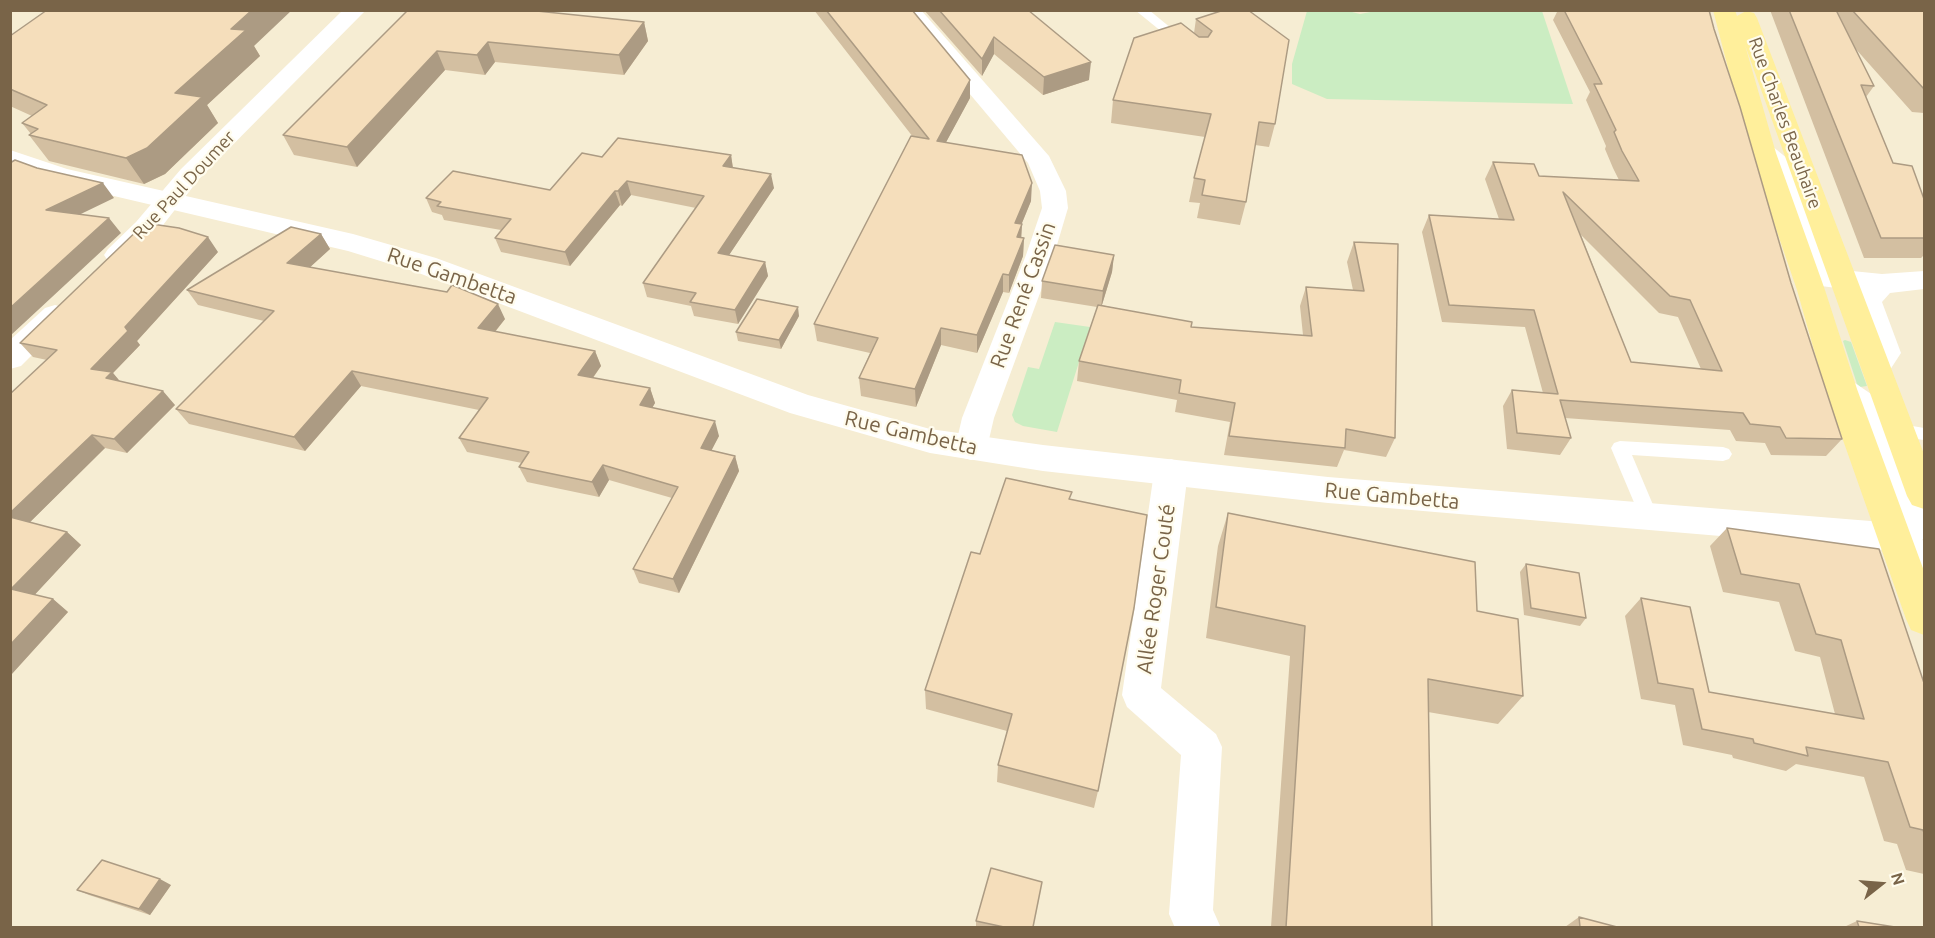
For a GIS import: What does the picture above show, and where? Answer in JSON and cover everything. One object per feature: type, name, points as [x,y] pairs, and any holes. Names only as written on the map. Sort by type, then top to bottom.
[{"type":"main road","points":[[1724,10],[1762,151]]},
{"type":"main road","name":"Rue Charles Beauhaire","points":[[1743,10],[1824,265],[1841,389]]},
{"type":"main road","points":[[1824,265],[1877,365],[1924,619]]},
{"type":"main road","points":[[1891,436],[1924,496]]},
{"type":"street","name":"Rue Paul Doumer","points":[[97,275],[146,228],[190,174],[356,10]]},
{"type":"street","name":"Rue René Cassin","points":[[909,10],[1040,161],[1053,191],[1055,208],[1040,255],[978,418],[970,448]]},
{"type":"street","points":[[1762,151],[1780,162],[1824,265],[1875,277],[1924,280]]},
{"type":"street","name":"Rue Gambetta","points":[[10,157],[59,175],[353,243],[426,265],[801,405],[930,441],[970,448],[1328,490],[1848,535]]},
{"type":"street","points":[[1875,277],[1924,272]]},
{"type":"street","points":[[1875,277],[1868,301],[1886,353],[1877,365]]},
{"type":"street","points":[[10,358],[71,300]]},
{"type":"street","points":[[1841,389],[1869,408],[1891,436]]},
{"type":"street","name":"Allée Roger Couté","points":[[1171,472],[1141,695],[1202,747],[1191,914],[1199,927]]},
{"type":"street","points":[[1848,535],[1911,544]]},
{"type":"street","points":[[1848,535],[1911,544]]},
{"type":"lane","points":[[1140,10],[1192,49]]},
{"type":"lane","points":[[1650,519],[1620,448],[1723,454]]},
{"type":"shaded area","points":[[11,11],[1924,11],[1924,927],[11,927]]},
{"type":"green space","points":[[1381,10],[1652,10],[1590,15],[1542,11],[1573,104],[1327,99],[1292,84],[1292,64],[1307,11],[1348,11],[1360,14]]},
{"type":"green space","points":[[1055,322],[1090,327],[1057,432],[1023,426],[1015,422],[1012,415],[1028,367],[1039,369]]},
{"type":"green space","points":[[1843,341],[1851,342],[1867,386],[1860,387],[1857,384]]},
{"type":"building","points":[[47,10],[252,10],[231,29],[246,30],[175,93],[202,97],[147,148],[126,158],[29,135],[38,129],[22,123],[47,105],[10,89],[10,36]]},
{"type":"building","points":[[408,10],[527,10],[644,22],[619,55],[488,42],[477,55],[437,51],[347,147],[283,135]]},
{"type":"building","points":[[826,10],[912,10],[970,80],[937,141],[1022,155],[1032,183],[1015,223],[1022,224],[1017,237],[1024,238],[1009,275],[1003,274],[977,335],[941,328],[915,389],[859,378],[878,338],[814,324],[911,136],[929,139]]},
{"type":"building","points":[[939,10],[1028,10],[1091,62],[1044,77],[994,37],[982,59]]},
{"type":"building","points":[[1224,10],[1248,10],[1289,40],[1275,124],[1259,122],[1246,202],[1202,195],[1205,180],[1194,178],[1211,114],[1113,100],[1134,38],[1181,23],[1199,37],[1208,37],[1212,31],[1196,19]]},
{"type":"building","points":[[1564,10],[1709,10],[1791,283],[1842,439],[1786,438],[1780,427],[1750,424],[1743,413],[1560,400],[1571,438],[1517,433],[1512,390],[1558,394],[1534,310],[1449,305],[1429,215],[1514,220],[1493,162],[1534,164],[1539,176],[1639,181],[1622,151],[1614,132],[1616,130],[1594,84],[1602,84]],"holes":[[[1563,192],[1670,296],[1690,300],[1722,371],[1631,362]]]},
{"type":"building","points":[[1789,10],[1836,10],[1874,86],[1861,85],[1893,163],[1912,166],[1924,199],[1924,238],[1881,238]]},
{"type":"building","points":[[1852,10],[1924,10],[1924,89]]},
{"type":"building","points":[[618,138],[731,155],[723,166],[771,174],[718,253],[765,262],[735,310],[690,302],[696,293],[643,283],[704,196],[627,181],[618,191],[615,191],[565,252],[495,238],[511,219],[437,206],[441,202],[426,198],[453,171],[550,190],[582,153],[602,157]]},
{"type":"building","points":[[15,160],[37,168],[103,183],[46,210],[109,218],[10,308],[10,163]]},
{"type":"building","points":[[145,223],[179,228],[208,237],[125,327],[128,331],[91,369],[112,372],[106,378],[163,391],[114,439],[92,435],[10,513],[10,394],[57,350],[20,343]]},
{"type":"building","points":[[291,227],[321,234],[287,263],[447,292],[452,285],[498,304],[478,328],[595,351],[578,375],[650,388],[640,405],[715,421],[701,448],[735,456],[673,579],[633,569],[678,487],[603,465],[592,482],[519,467],[529,452],[459,438],[488,398],[352,371],[294,437],[176,409],[274,311],[187,290]]},
{"type":"building","points":[[1354,242],[1398,244],[1395,438],[1346,429],[1345,448],[1229,436],[1235,403],[1179,393],[1181,380],[1079,361],[1098,305],[1192,322],[1191,327],[1312,336],[1306,287],[1364,291]]},
{"type":"building","points":[[1055,245],[1114,255],[1103,291],[1042,281]]},
{"type":"building","points":[[757,299],[798,307],[779,340],[736,332]]},
{"type":"building","points":[[1006,478],[1072,492],[1069,499],[1147,515],[1134,608],[1098,791],[998,765],[1012,714],[925,690],[971,552],[980,554]]},
{"type":"building","points":[[1228,513],[1475,562],[1477,611],[1518,619],[1523,696],[1428,679],[1432,927],[1286,927],[1305,626],[1216,607]]},
{"type":"building","points":[[10,517],[67,532],[11,589],[53,599],[10,645]]},
{"type":"building","points":[[1727,528],[1879,549],[1924,683],[1924,833],[1923,830],[1910,827],[1888,762],[1806,747],[1808,756],[1754,743],[1753,739],[1702,729],[1693,689],[1658,683],[1641,598],[1690,607],[1709,692],[1864,719],[1841,640],[1816,634],[1799,584],[1741,574]]},
{"type":"building","points":[[1526,564],[1579,573],[1586,618],[1531,608]]},
{"type":"building","points":[[102,860],[160,879],[139,909],[77,890]]},
{"type":"building","points":[[991,868],[1042,882],[1033,927],[1004,927],[976,921]]},
{"type":"building","points":[[1579,917],[1617,927],[1580,927]]},
{"type":"building","points":[[1857,921],[1895,927],[1859,927]]}]
